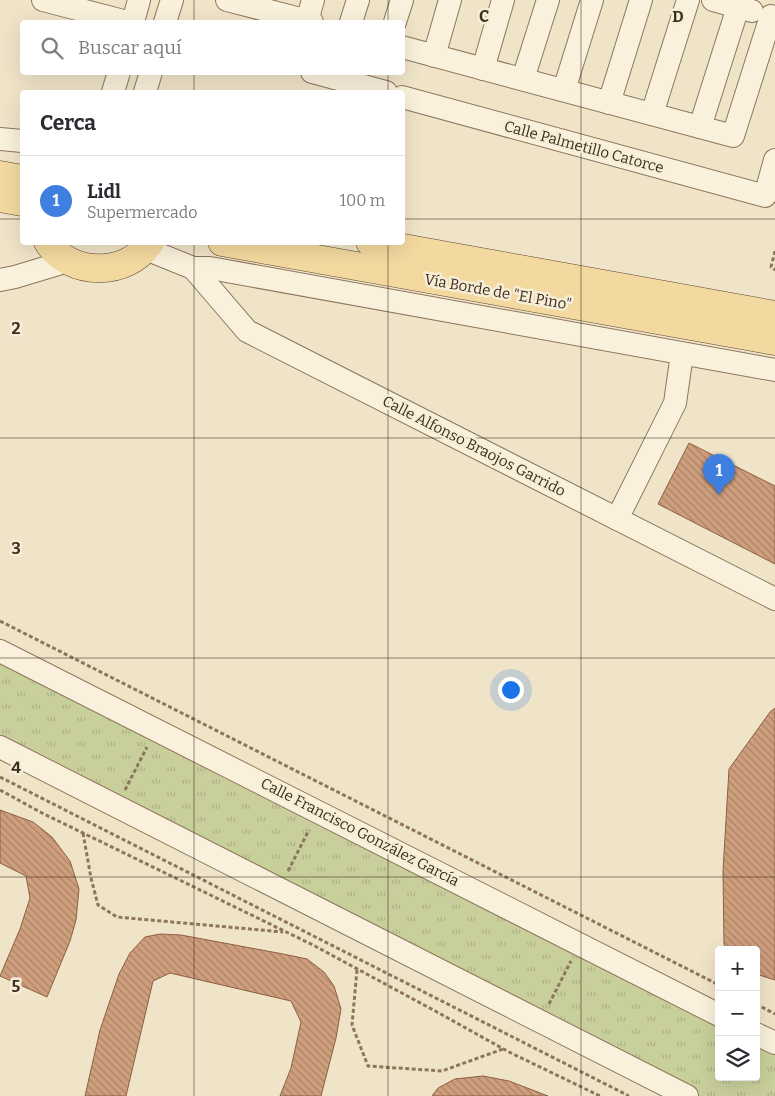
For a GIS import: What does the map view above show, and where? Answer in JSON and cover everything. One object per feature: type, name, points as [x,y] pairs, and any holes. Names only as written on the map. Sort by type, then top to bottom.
[{"type":"main road","points":[[0,175],[20,179]]},
{"type":"main road","points":[[0,198],[20,202]]},
{"type":"main road","points":[[50,245],[68,261],[88,268],[109,269],[129,262],[148,246]]},
{"type":"main road","name":"Vía Borde de \"El Pino\"","points":[[239,245],[775,341]]},
{"type":"main road","name":"Vía Borde de \"El Pino\"","points":[[387,245],[775,315]]},
{"type":"street","points":[[43,0],[119,20]]},
{"type":"street","points":[[134,20],[139,0]]},
{"type":"street","points":[[166,20],[172,0]]},
{"type":"street","points":[[228,0],[311,15]]},
{"type":"street","points":[[352,20],[358,0]]},
{"type":"street","points":[[397,20],[402,0]]},
{"type":"street","points":[[434,56],[450,0]]},
{"type":"street","points":[[483,69],[503,0]]},
{"type":"street","points":[[523,80],[548,0]]},
{"type":"street","points":[[564,90],[592,0]]},
{"type":"street","points":[[609,103],[641,0]]},
{"type":"street","points":[[652,114],[688,0]]},
{"type":"street","points":[[405,48],[733,136],[773,17],[712,0]]},
{"type":"street","points":[[700,127],[738,7]]},
{"type":"street","points":[[114,90],[118,75]]},
{"type":"street","points":[[146,90],[150,75]]},
{"type":"street","points":[[323,75],[379,90]]},
{"type":"street","name":"Calle Palmetillo Catorce","points":[[405,98],[765,196],[775,160]]},
{"type":"street","points":[[148,246],[193,268],[210,268],[775,370]]},
{"type":"street","points":[[0,280],[15,278],[68,261]]},
{"type":"street","name":"Calle Alfonso Braojos Garrido","points":[[193,268],[247,331],[775,599]]},
{"type":"street","points":[[617,519],[675,403],[682,354]]},
{"type":"street","name":"Calle Francisco González García","points":[[0,651],[715,1012]]},
{"type":"street","points":[[0,746],[687,1096]]},
{"type":"street","points":[[760,1036],[775,1043]]},
{"type":"path","points":[[775,251],[771,267],[775,270]]},
{"type":"path","points":[[0,621],[715,983]]},
{"type":"path","points":[[123,795],[150,742]]},
{"type":"path","points":[[0,777],[629,1096]]},
{"type":"path","points":[[0,790],[83,833],[286,932],[438,1012],[503,1049],[600,1096]]},
{"type":"path","points":[[286,877],[313,823]]},
{"type":"path","points":[[83,833],[98,905],[117,916],[286,932]]},
{"type":"path","points":[[546,1009],[573,958]]},
{"type":"path","points":[[357,970],[352,1026],[368,1066],[442,1071],[503,1049]]},
{"type":"path","points":[[760,1006],[775,1014]]},
{"type":"green space","points":[[0,651],[715,1013],[715,1081],[760,1081],[760,1036],[775,1044],[775,1096],[686,1096],[0,747]]},
{"type":"building","points":[[689,443],[775,486],[775,564],[658,504]]},
{"type":"building","points":[[775,708],[775,980],[760,975],[760,946],[725,946],[724,944],[723,871],[729,769],[770,712]]},
{"type":"building","points":[[0,810],[33,822],[52,837],[70,861],[79,889],[76,920],[70,941],[47,997],[0,976],[20,929],[30,898],[26,876],[0,863]]},
{"type":"building","points":[[160,934],[181,935],[307,959],[324,972],[334,986],[341,1009],[336,1038],[321,1096],[280,1096],[291,1068],[301,1022],[291,1001],[170,973],[153,981],[126,1096],[85,1096],[100,1030],[119,974],[130,953],[145,937]]},
{"type":"building","points":[[483,1076],[509,1081],[548,1096],[432,1096],[438,1088],[455,1079]]},
{"type":"place","name":"Lidl","points":[[719,495]]}]
